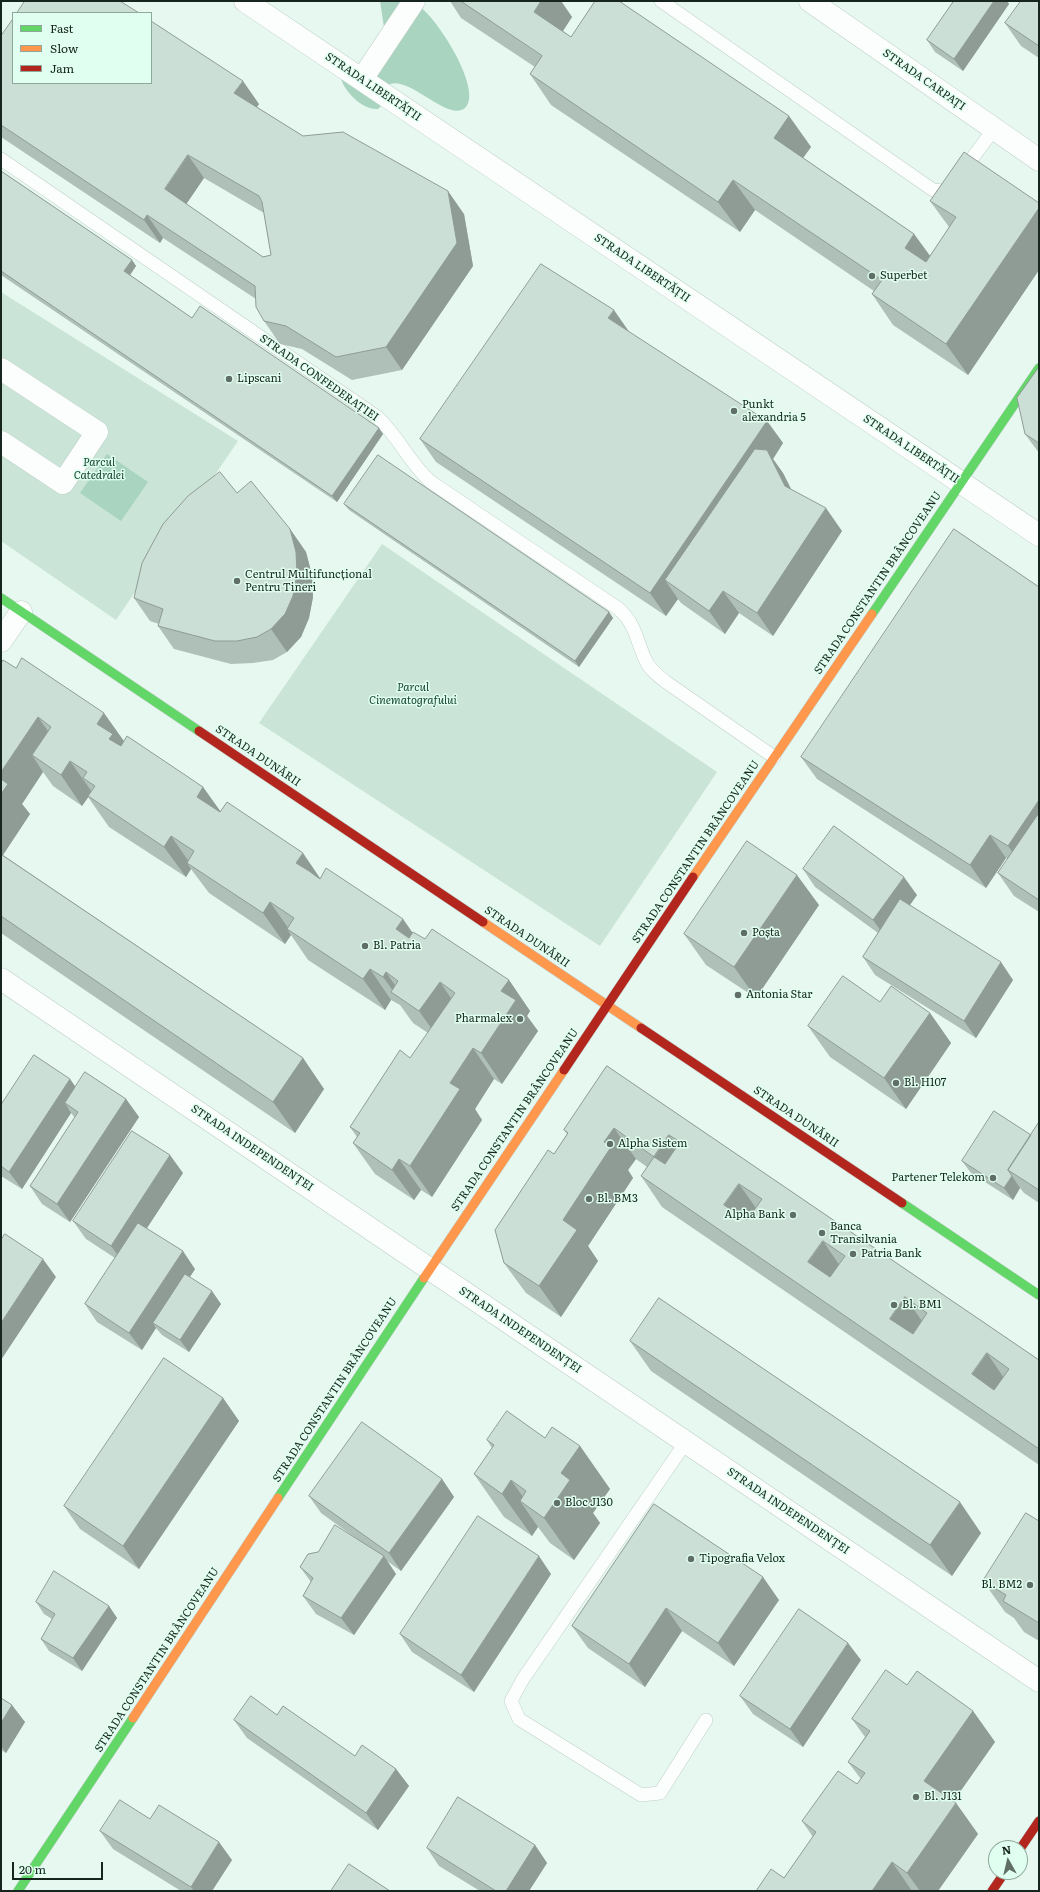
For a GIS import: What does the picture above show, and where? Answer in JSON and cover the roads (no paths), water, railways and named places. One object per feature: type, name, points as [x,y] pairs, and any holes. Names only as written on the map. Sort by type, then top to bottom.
[{"type":"street","name":"STRADA LIBERTĂȚII","points":[[245,1],[1039,535]]},
{"type":"street","points":[[362,80],[414,1]]},
{"type":"street","name":"STRADA CARPAȚI","points":[[810,1],[1039,160]]},
{"type":"street","name":"STRADA CONSTANTIN BRÂNCOVEANU","points":[[18,1891],[430,1269],[774,757],[1039,368]]},
{"type":"street","points":[[1,369],[97,432],[63,483],[1,442]]},
{"type":"street","name":"STRADA DUNĂRII","points":[[1,598],[1039,1295]]},
{"type":"street","points":[[1,641],[21,612]]},
{"type":"street","name":"STRADA INDEPENDENȚEI","points":[[1,979],[1039,1681]]},
{"type":"street","points":[[1026,1840],[1039,1821]]},
{"type":"street","points":[[992,1891],[1000,1880]]},
{"type":"lane","points":[[661,1],[933,190],[942,191],[950,188],[994,129]]},
{"type":"lane","name":"STRADA CONFEDERAȚIEI","points":[[1,159],[376,416],[393,433],[420,473],[627,616],[635,629],[645,660],[654,672],[666,682],[774,757]]},
{"type":"lane","points":[[686,1442],[523,1679],[511,1701],[519,1719],[641,1794],[660,1793],[706,1720]]},
{"type":"place","name":"Superbet","points":[[872,276]]},
{"type":"place","name":"Lipscani","points":[[229,379]]},
{"type":"place","name":"Punkt alexandria 5","points":[[734,411]]},
{"type":"place","name":"Centrul Multifuncțional Pentru Tineri","points":[[237,581]]},
{"type":"place","name":"Poșta","points":[[744,933]]},
{"type":"place","name":"Bl. Patria","points":[[365,946]]},
{"type":"place","name":"Antonia Star","points":[[738,995]]},
{"type":"place","name":"Pharmalex","points":[[520,1019]]},
{"type":"place","name":"Bl. H107","points":[[896,1083]]},
{"type":"place","name":"Alpha Sistem","points":[[610,1144]]},
{"type":"place","name":"Partener Telekom","points":[[993,1178]]},
{"type":"place","name":"Bl. BM3","points":[[589,1199]]},
{"type":"place","name":"Alpha Bank","points":[[793,1215]]},
{"type":"place","name":"Banca Transilvania","points":[[822,1233]]},
{"type":"place","name":"Patria Bank","points":[[853,1254]]},
{"type":"place","name":"Bl. BM1","points":[[894,1305]]},
{"type":"place","name":"Bloc J130","points":[[557,1503]]},
{"type":"place","name":"Tipografia Velox","points":[[691,1559]]},
{"type":"place","name":"Bl. BM2","points":[[1030,1585]]},
{"type":"place","name":"Bl. J131","points":[[916,1797]]},
{"type":"park label","name":"Parcul Catedralei","points":[[99,469]]},
{"type":"park label","name":"Parcul Cinematografului","points":[[413,694]]}]
